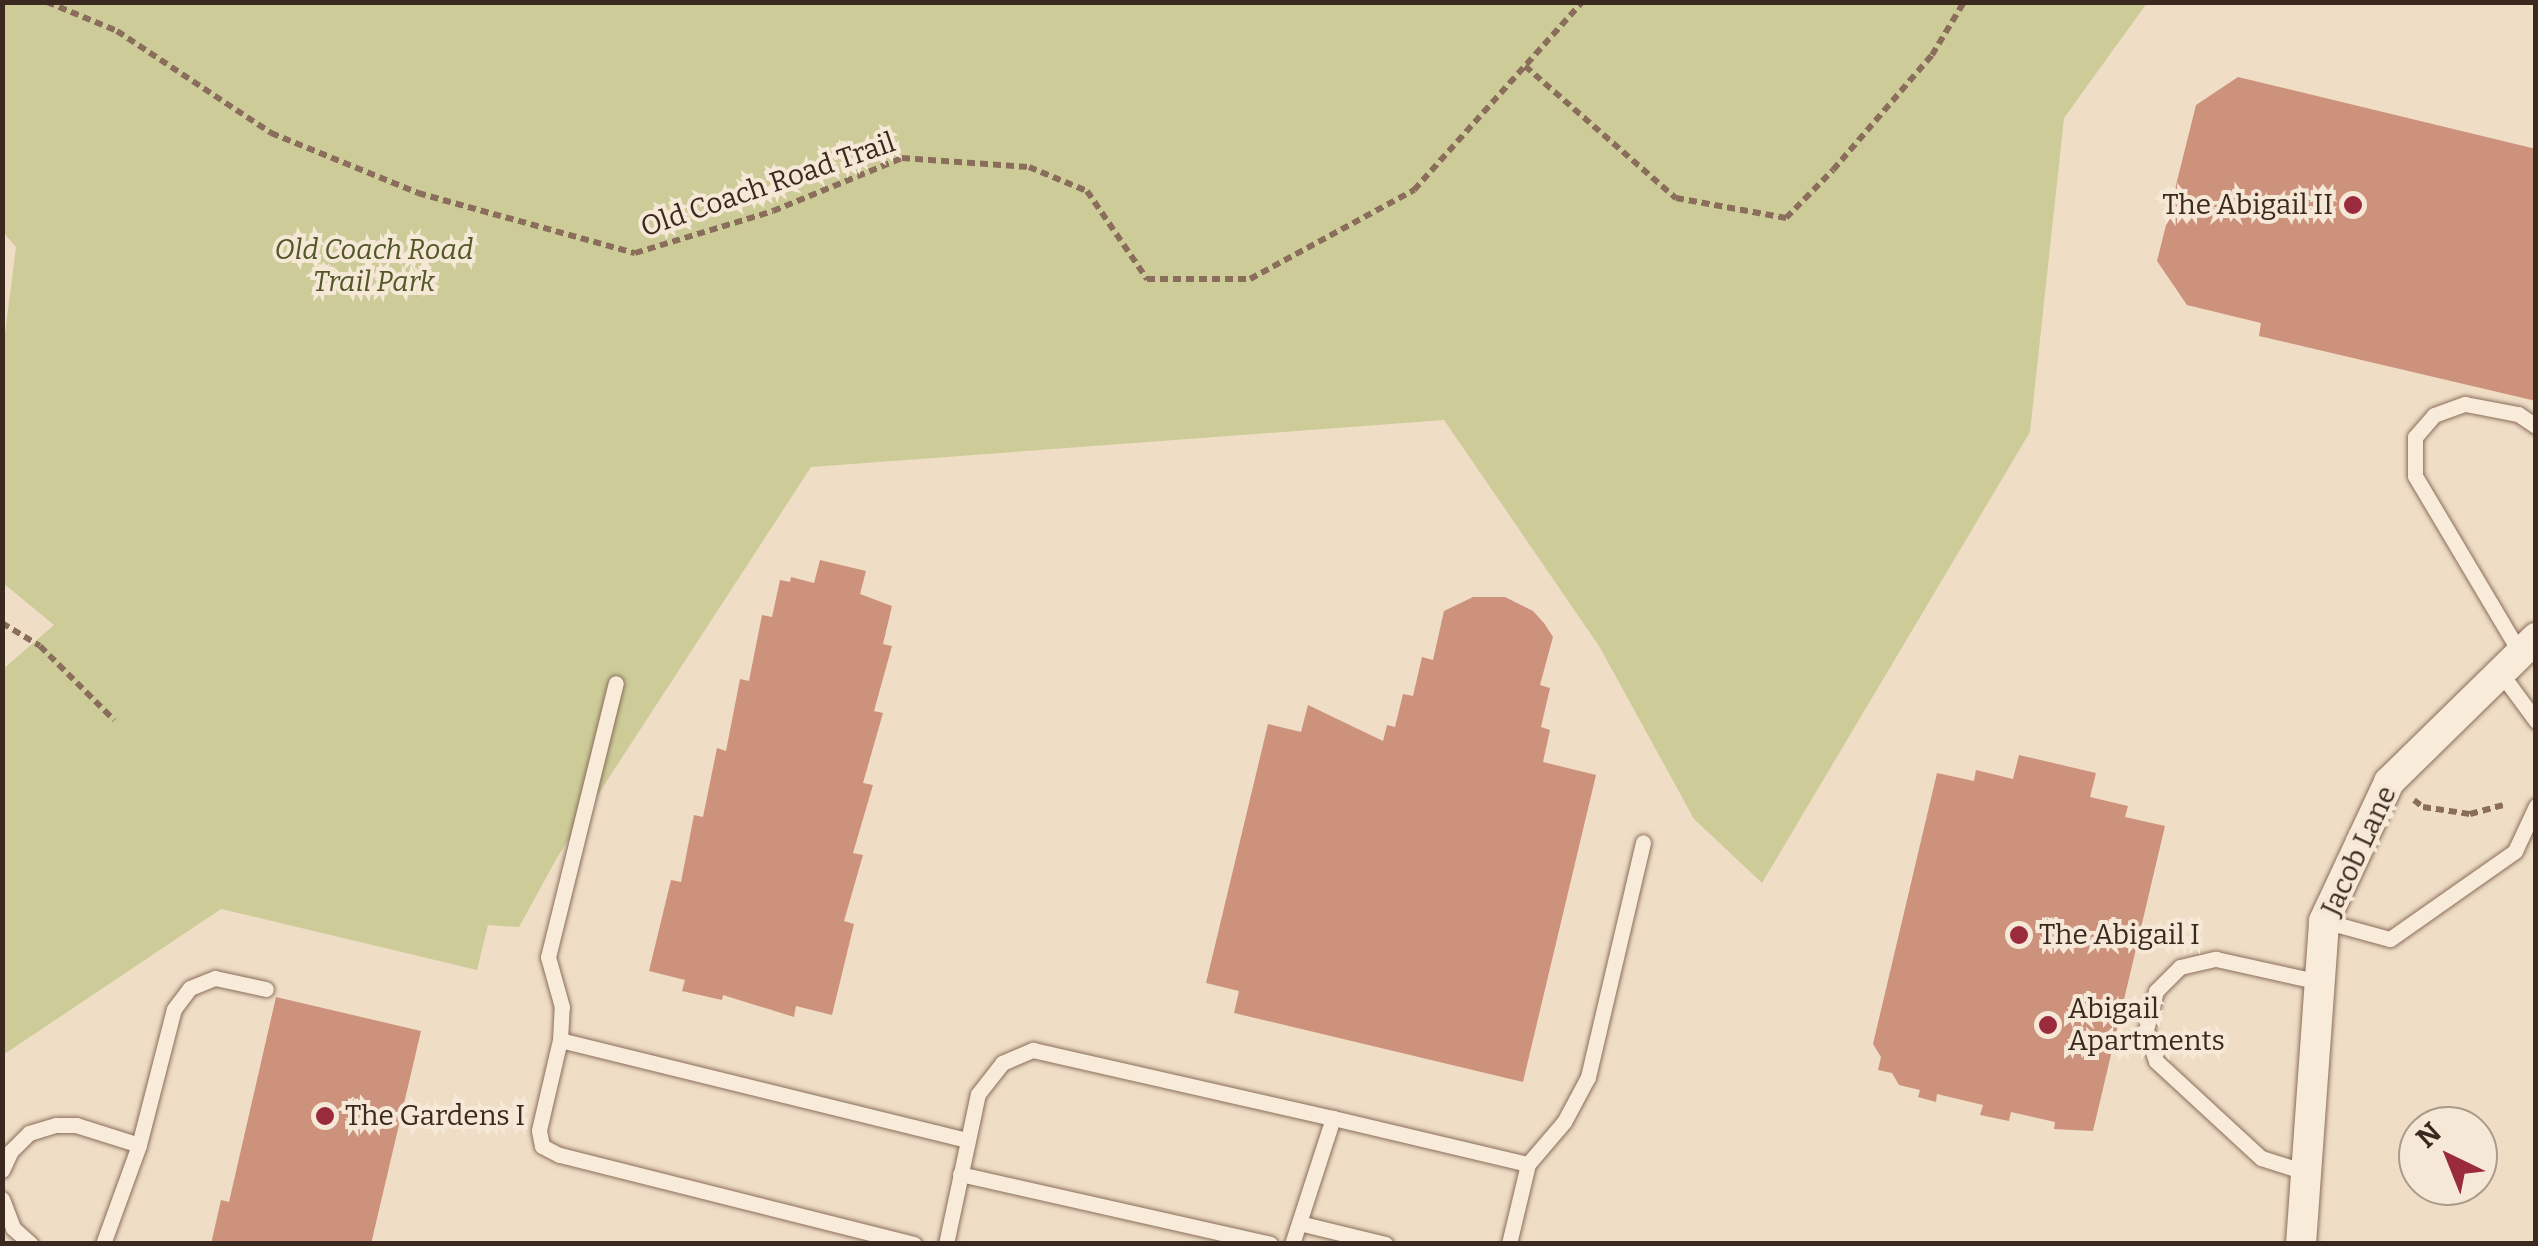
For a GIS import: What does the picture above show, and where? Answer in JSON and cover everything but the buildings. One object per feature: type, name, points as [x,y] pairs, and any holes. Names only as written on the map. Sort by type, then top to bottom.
[{"type":"street","name":"Jacob Lane","points":[[2301,1244],[2324,921],[2389,782],[2518,653]]},
{"type":"lane","points":[[2536,426],[2518,414],[2465,404],[2434,416],[2415,437],[2415,476],[2518,653],[2536,721]]},
{"type":"lane","points":[[616,683],[548,957],[562,1007],[560,1040],[539,1130],[542,1146],[559,1155],[914,1244]]},
{"type":"lane","points":[[2324,921],[2390,940],[2516,851],[2535,807]]},
{"type":"lane","points":[[1508,1244],[1528,1164],[1564,1122],[1588,1076],[1643,842]]},
{"type":"lane","points":[[2305,1172],[2260,1158],[2156,1062],[2146,1030],[2156,991],[2180,967],[2216,959],[2320,982]]},
{"type":"lane","points":[[103,1244],[139,1145],[174,1009],[190,988],[216,978],[266,989]]},
{"type":"lane","points":[[560,1040],[968,1140]]},
{"type":"lane","points":[[946,1244],[978,1094],[1002,1063],[1034,1050],[1528,1164]]},
{"type":"lane","points":[[1292,1244],[1334,1118]]},
{"type":"lane","points":[[2,1170],[11,1151],[29,1133],[56,1125],[76,1125],[139,1145]]},
{"type":"lane","points":[[960,1174],[1270,1244]]},
{"type":"lane","points":[[2,1199],[13,1228],[32,1244]]},
{"type":"lane","points":[[1299,1223],[1385,1244]]},
{"type":"path","name":"Old Coach Road Trail","points":[[47,2],[116,31],[271,132],[418,193],[635,253],[773,211],[902,158],[1028,167],[1086,191],[1148,278],[1250,279],[1414,190],[1582,2]]},
{"type":"path","points":[[1524,66],[1676,198],[1786,218],[1834,170],[1932,55],[1964,2]]},
{"type":"path","points":[[2,623],[40,646],[114,720]]},
{"type":"path","points":[[2389,782],[2423,807],[2470,814],[2506,804],[2535,807]]},
{"type":"green space","name":"Old Coach Road Trail Park","points":[[3,3],[2147,3],[2064,118],[2030,432],[1762,883],[1694,819],[1599,646],[1444,420],[811,467],[558,856],[519,927],[488,925],[477,970],[221,909],[3,1055],[3,669],[54,625],[3,583],[2,357],[16,247],[3,232]]},
{"type":"place","name":"The Abigail II","points":[[2353,205]]},
{"type":"place","name":"The Abigail I","points":[[2019,935]]},
{"type":"place","name":"Abigail Apartments","points":[[2048,1025]]},
{"type":"place","name":"The Gardens I","points":[[325,1116]]}]
